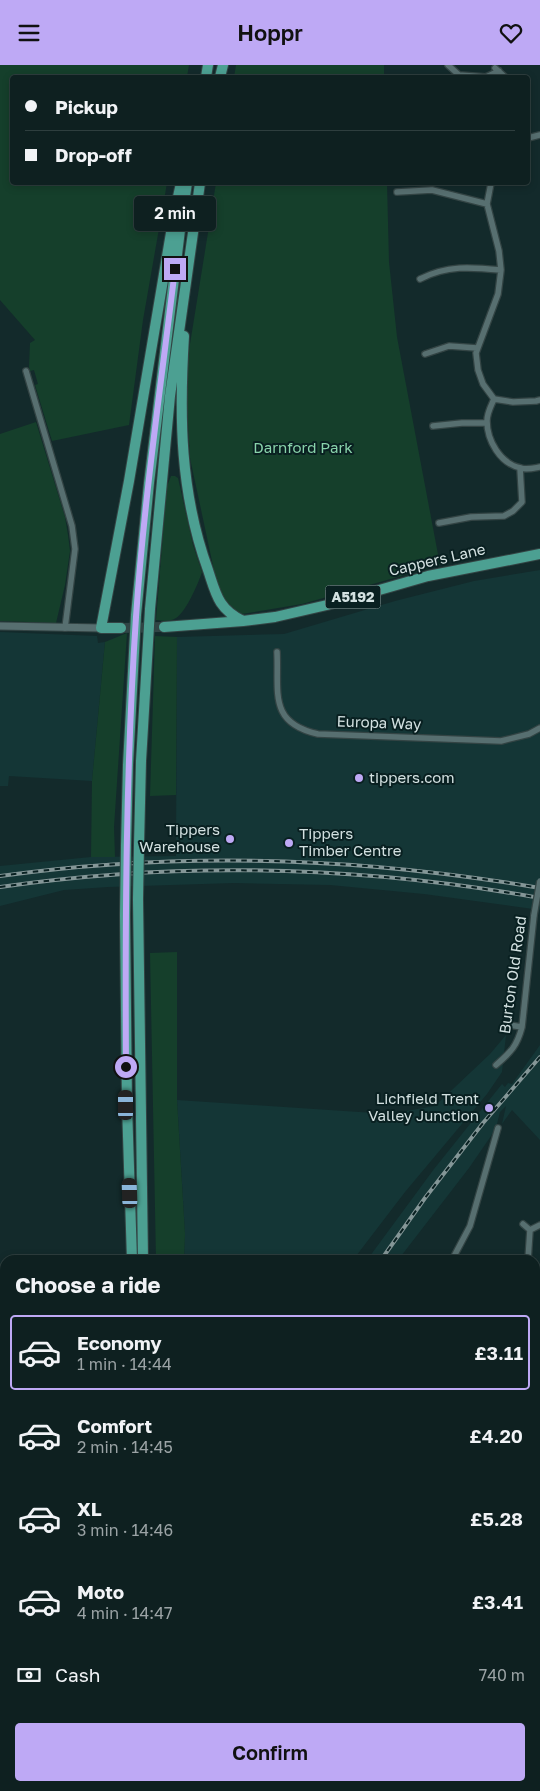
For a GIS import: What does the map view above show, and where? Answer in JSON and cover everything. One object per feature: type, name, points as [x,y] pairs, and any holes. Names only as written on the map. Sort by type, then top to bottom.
[{"type":"highway","points":[[122,628],[101,628],[129,481],[181,185]]},
{"type":"highway","points":[[131,1255],[126,1105],[125,915],[128,765],[136,615],[149,483],[187,185]]},
{"type":"highway","points":[[143,1255],[138,899],[142,751],[150,609],[170,396],[200,185]]},
{"type":"highway","points":[[191,240],[181,398],[183,462],[192,517],[200,550],[221,605],[234,617],[243,621]]},
{"type":"highway","name":"Cappers Lane","points":[[164,627],[275,617],[328,605],[428,576],[540,554]]},
{"type":"highway","points":[[212,624],[221,605]]},
{"type":"street","points":[[448,65],[458,75]]},
{"type":"street","points":[[489,75],[497,70],[503,75]]},
{"type":"street","points":[[431,185],[432,190]]},
{"type":"street","points":[[491,185],[487,204],[499,251],[501,270],[498,294],[477,348],[478,370],[483,384],[494,399],[513,402],[540,400]]},
{"type":"street","points":[[397,192],[432,190],[487,204]]},
{"type":"street","points":[[420,279],[433,272],[467,266],[501,270]]},
{"type":"street","points":[[425,354],[449,346],[477,348]]},
{"type":"street","points":[[26,371],[72,526],[75,549],[65,628]]},
{"type":"street","points":[[494,399],[488,411],[487,423],[494,447],[503,459],[520,468],[540,467]]},
{"type":"street","points":[[433,426],[487,423]]},
{"type":"street","points":[[439,523],[470,517],[504,516],[513,511],[522,501],[520,468]]},
{"type":"street","points":[[0,626],[101,628]]},
{"type":"street","name":"Europa Way","points":[[277,652],[278,704],[287,719],[306,731],[318,734],[501,741],[529,734],[540,728]]},
{"type":"street","name":"Burton Old Road","points":[[496,1065],[518,1042],[522,1027],[534,915],[540,881]]},
{"type":"street","points":[[509,1025],[522,1027]]},
{"type":"street","points":[[455,1255],[470,1226],[498,1128]]},
{"type":"street","points":[[524,1224],[530,1230],[528,1255]]},
{"type":"street","points":[[530,1230],[540,1225]]},
{"type":"shaded area","points":[[540,570],[540,910],[424,894],[330,885],[234,883],[64,890],[0,906],[0,866],[91,857],[176,856],[177,637],[284,634],[395,601],[474,581]]},
{"type":"shaded area","points":[[0,632],[97,636],[98,643],[105,642],[92,781],[9,776],[8,786],[0,786]]},
{"type":"shaded area","points":[[506,1035],[502,1072],[487,1094],[405,1192],[357,1255],[184,1255],[185,1234],[177,1100],[389,1114],[435,1106],[490,1054]]},
{"type":"shaded area","points":[[540,1045],[540,1140],[512,1110],[502,1124],[506,1106],[500,1112],[491,1136],[469,1168],[402,1255],[371,1255],[434,1169],[502,1084],[505,1087],[508,1083],[512,1084]]},
{"type":"green space","points":[[0,65],[189,65],[187,75],[10,75],[10,185],[167,185],[143,320],[129,425],[52,441],[35,385],[38,384],[34,370],[30,371],[29,367],[30,343],[35,340],[0,300]]},
{"type":"green space","points":[[236,65],[384,65],[384,75],[234,75]]},
{"type":"green space","name":"Darnford Park","points":[[216,185],[387,185],[389,262],[397,337],[440,565],[302,604],[242,614],[233,611],[224,600],[215,575],[190,458],[185,375]]},
{"type":"green space","points":[[36,422],[65,517],[70,551],[65,585],[56,623],[0,621],[0,434]]},
{"type":"green space","points":[[171,476],[178,478],[193,545],[202,572],[184,610],[176,618],[164,621],[156,620],[167,486]]},
{"type":"green space","points":[[127,633],[114,827],[115,857],[91,857],[92,781],[105,642]]},
{"type":"green space","points":[[155,636],[177,637],[176,795],[150,796]]},
{"type":"green space","points":[[177,952],[177,1100],[185,1234],[184,1255],[156,1255],[150,953]]},
{"type":"tunnel","points":[[121,628],[164,627]]},
{"type":"railway","points":[[0,876],[135,863],[270,861],[338,864],[405,870],[540,888]]},
{"type":"railway","points":[[0,887],[135,873],[270,871],[406,879],[540,898]]},
{"type":"railway","points":[[385,1255],[425,1198],[483,1123],[540,1057]]},
{"type":"place","name":"tippers.com","points":[[359,778]]},
{"type":"place","name":"Tippers Warehouse","points":[[230,839]]},
{"type":"place","name":"Tippers Timber Centre","points":[[289,843]]},
{"type":"place","name":"Lichfield Trent Valley Junction","points":[[489,1108]]},
{"type":"route","points":[[126,1067],[126,846],[128,765],[136,615],[149,483],[175,269]]}]
